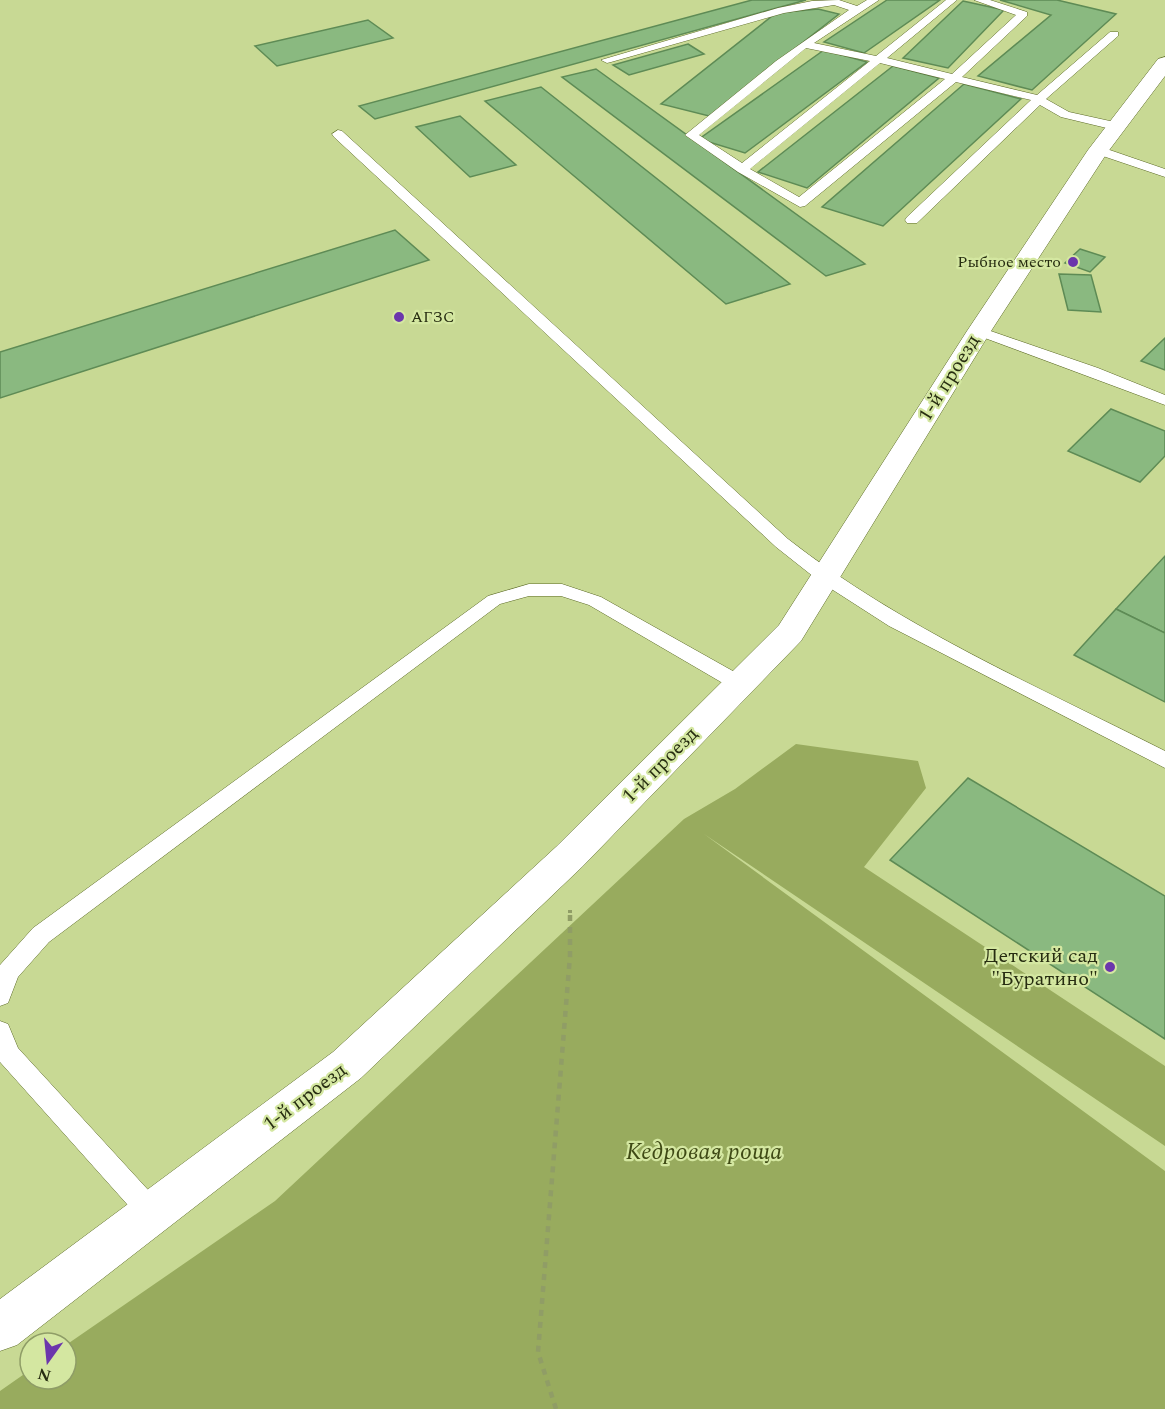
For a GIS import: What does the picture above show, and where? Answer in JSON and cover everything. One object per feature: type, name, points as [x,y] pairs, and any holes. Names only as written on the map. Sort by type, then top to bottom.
[{"type":"street","name":"1-й проезд","points":[[0,1328],[347,1065],[570,856],[790,633],[979,331],[1106,138],[1165,63]]},
{"type":"lane","points":[[874,0],[857,9],[806,45],[692,135],[742,170],[800,203],[954,78],[1023,14],[979,0]]},
{"type":"lane","points":[[742,170],[952,0]]},
{"type":"lane","points":[[607,60],[812,3],[835,2],[857,9]]},
{"type":"lane","points":[[912,220],[1040,99],[1114,34]]},
{"type":"lane","points":[[806,45],[877,59],[1040,99],[1165,173]]},
{"type":"lane","points":[[338,134],[782,543],[825,577],[896,622],[1165,760]]},
{"type":"lane","points":[[979,331],[1093,371],[1165,400]]},
{"type":"lane","points":[[0,996],[8,972],[41,935],[494,600],[529,590],[562,590],[595,601],[740,684]]},
{"type":"lane","points":[[0,1032],[8,1054],[152,1213]]},
{"type":"path","points":[[556,1409],[538,1352],[570,956],[570,856]]},
{"type":"green space","name":"Кедровая роща","points":[[796,744],[918,761],[926,788],[864,867],[1165,1066],[1165,1146],[704,834],[1165,1171],[1165,1409],[0,1409],[0,1391],[18,1378],[18,1391],[78,1391],[78,1337],[275,1201],[684,819],[735,789]]},
{"type":"building","points":[[752,0],[806,0],[375,119],[359,106]]},
{"type":"building","points":[[887,0],[940,0],[864,53],[824,42]]},
{"type":"building","points":[[1000,0],[1057,0],[1116,14],[1032,90],[978,76],[1051,15]]},
{"type":"building","points":[[963,1],[1004,10],[948,68],[903,58]]},
{"type":"building","points":[[818,9],[839,14],[709,116],[661,104],[776,13]]},
{"type":"building","points":[[368,20],[393,38],[277,66],[255,46]]},
{"type":"building","points":[[688,44],[704,54],[629,75],[613,65]]},
{"type":"building","points":[[824,50],[867,62],[745,153],[699,139]]},
{"type":"building","points":[[893,66],[939,78],[807,188],[758,172]]},
{"type":"building","points":[[596,69],[865,264],[826,276],[562,77]]},
{"type":"building","points":[[964,84],[1021,99],[883,226],[822,207]]},
{"type":"building","points":[[541,87],[790,284],[726,304],[485,101]]},
{"type":"building","points":[[460,116],[516,165],[470,177],[416,127]]},
{"type":"building","points":[[395,230],[429,260],[0,398],[0,352]]},
{"type":"building","points":[[1080,249],[1105,257],[1090,272],[1065,263]]},
{"type":"building","points":[[1059,274],[1091,275],[1101,312],[1068,310]]},
{"type":"building","points":[[1165,338],[1165,370],[1141,361]]},
{"type":"building","points":[[1111,409],[1165,431],[1165,456],[1140,482],[1068,451]]},
{"type":"building","points":[[1165,556],[1165,633],[1116,609]]},
{"type":"building","points":[[1116,609],[1165,633],[1165,702],[1074,655]]},
{"type":"building","name":"Детский сад \"Буратино\"","points":[[968,778],[1165,896],[1165,1039],[890,860]]},
{"type":"place","name":"Рыбное место","points":[[1073,262]]},
{"type":"place","name":"АГЗС","points":[[399,317]]},
{"type":"place","name":"Детский сад \"Буратино\"","points":[[1110,967]]}]
